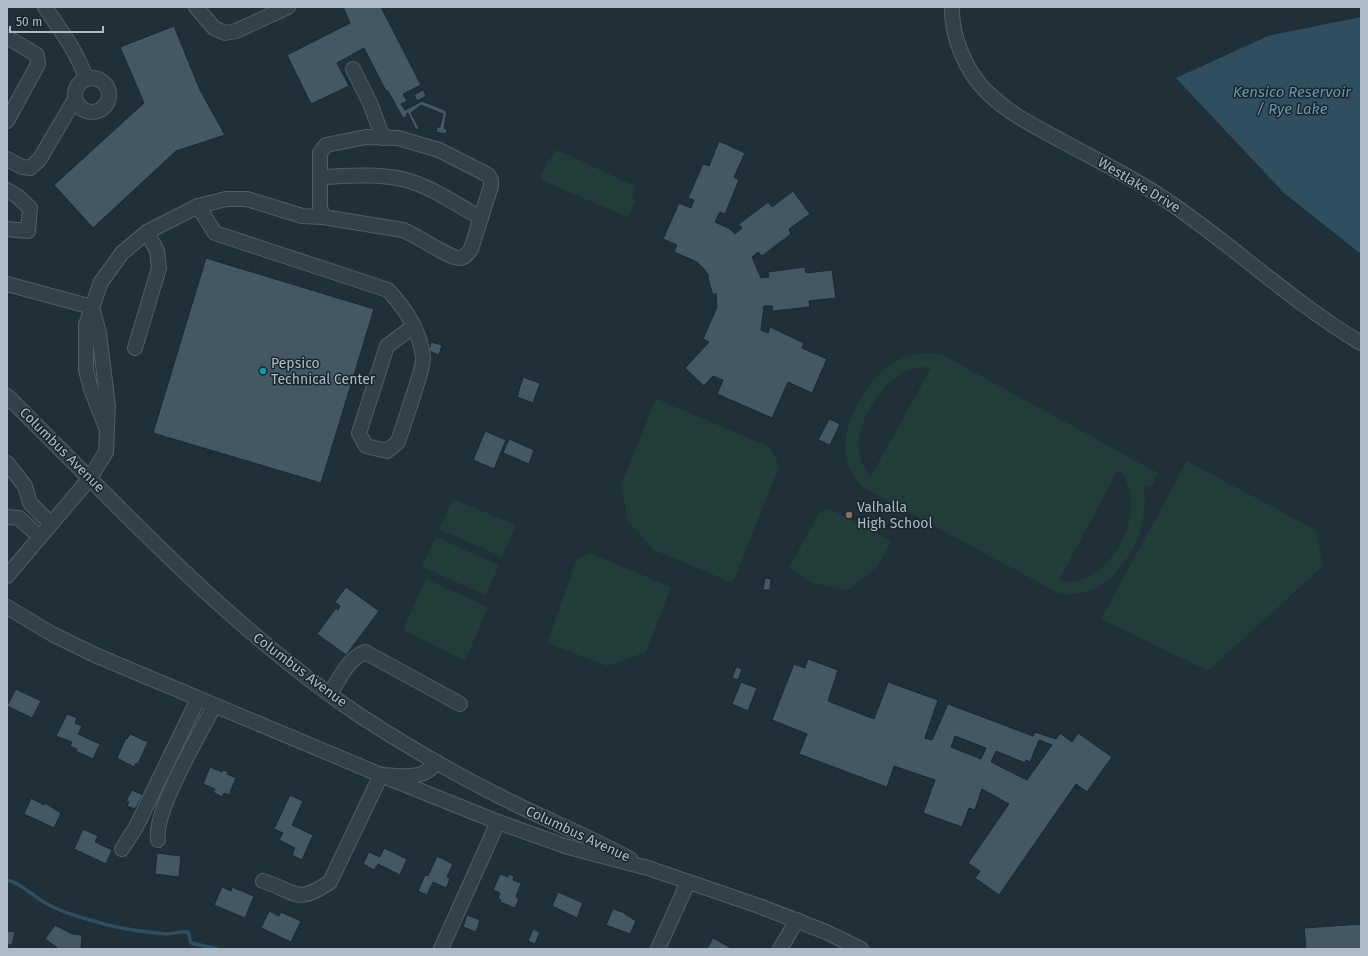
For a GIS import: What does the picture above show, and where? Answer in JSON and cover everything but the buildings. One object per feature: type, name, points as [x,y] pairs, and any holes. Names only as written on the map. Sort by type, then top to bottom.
[{"type":"street","points":[[45,7],[71,44],[86,79]]},
{"type":"street","points":[[196,7],[214,28],[225,33],[236,31],[267,11],[288,7]]},
{"type":"street","name":"Westlake Drive","points":[[952,7],[955,32],[965,59],[975,78],[1000,104],[1036,127],[1123,174],[1163,198],[1320,317],[1361,342]]},
{"type":"street","points":[[7,121],[38,64],[37,56],[8,40]]},
{"type":"street","points":[[353,69],[370,102],[383,138]]},
{"type":"street","points":[[7,159],[22,167],[30,168],[39,160],[75,99],[77,87],[86,79],[96,79],[106,85],[108,90],[108,101],[101,109],[91,112],[81,108],[75,99]]},
{"type":"street","points":[[7,576],[90,478],[106,452],[107,430],[91,389],[86,370],[86,325],[102,282],[122,253],[147,232],[198,206],[226,199],[247,199],[302,216],[322,217],[403,230],[416,235],[452,257],[460,258],[465,256],[471,249],[491,180],[488,176],[439,150],[398,138],[366,137],[326,145],[320,153],[320,207],[322,217]]},
{"type":"street","points":[[320,177],[376,176],[407,180],[428,189],[481,218]]},
{"type":"street","points":[[7,190],[17,196],[30,208],[28,231],[7,229]]},
{"type":"street","points":[[198,206],[214,233],[388,290],[398,301],[414,326],[424,358],[398,442],[387,451],[366,446],[359,433],[387,346],[414,326]]},
{"type":"street","points":[[135,348],[159,268],[157,251],[147,232]]},
{"type":"street","points":[[7,284],[92,307]]},
{"type":"street","name":"Columbus Avenue","points":[[7,396],[212,599],[270,649],[330,694],[375,725],[436,762],[511,802],[594,839],[648,868]]},
{"type":"street","points":[[10,471],[25,486],[30,503],[51,524]]},
{"type":"street","points":[[7,516],[19,518],[40,537]]},
{"type":"street","name":"Columbus Avenue","points":[[7,607],[73,644],[198,699],[498,822],[574,849],[648,868],[797,920],[861,949]]},
{"type":"street","points":[[330,694],[350,663],[357,655],[365,652],[460,704]]},
{"type":"street","points":[[122,849],[136,827],[198,699]]},
{"type":"street","points":[[158,840],[157,833],[162,808],[214,706]]},
{"type":"street","points":[[263,881],[300,896],[315,892],[330,882],[381,775],[403,777],[426,773],[431,770],[436,762]]},
{"type":"street","points":[[442,949],[498,822]]},
{"type":"street","points":[[658,949],[688,882]]},
{"type":"street","points":[[780,949],[797,920]]},
{"type":"green space","points":[[557,150],[635,186],[632,198],[636,202],[627,217],[543,181],[540,177],[547,163]]},
{"type":"green space","points":[[928,353],[943,355],[1158,473],[1151,488],[1143,485],[1145,504],[1142,524],[1135,543],[1125,561],[1112,576],[1096,588],[1078,593],[1058,593],[864,488],[852,474],[846,457],[846,439],[850,420],[858,402],[869,386],[882,372],[896,361],[916,354]],"holes":[[[920,367],[931,368],[871,476],[862,462],[859,446],[861,429],[868,412],[878,396],[891,382],[905,372]],[[1118,470],[1128,485],[1131,504],[1129,523],[1121,543],[1109,560],[1094,574],[1077,581],[1059,580]]]},
{"type":"green space","points":[[656,399],[770,447],[779,466],[733,583],[654,550],[628,522],[621,486]]},
{"type":"green space","points":[[1187,461],[1316,530],[1323,566],[1208,671],[1101,619]]},
{"type":"green space","points":[[453,499],[516,525],[502,557],[439,529]]},
{"type":"green space","points":[[830,509],[891,541],[878,566],[848,590],[813,583],[789,568],[819,513]]},
{"type":"green space","points":[[436,537],[499,565],[486,595],[422,567]]},
{"type":"green space","points":[[590,553],[671,587],[646,652],[607,666],[547,643],[577,559]]},
{"type":"green space","points":[[426,579],[488,607],[465,661],[403,630]]},
{"type":"water","name":"Kensico Reservoir / Rye Lake","points":[[1361,17],[1361,254],[1284,193],[1176,78],[1268,36]]},
{"type":"waterway","points":[[7,880],[19,885],[56,909],[74,915],[114,927],[140,931],[167,934],[188,932],[191,943],[218,949]]},
{"type":"place","name":"Pepsico Technical Center","points":[[263,371]]},
{"type":"place","name":"Valhalla High School","points":[[849,515]]}]
